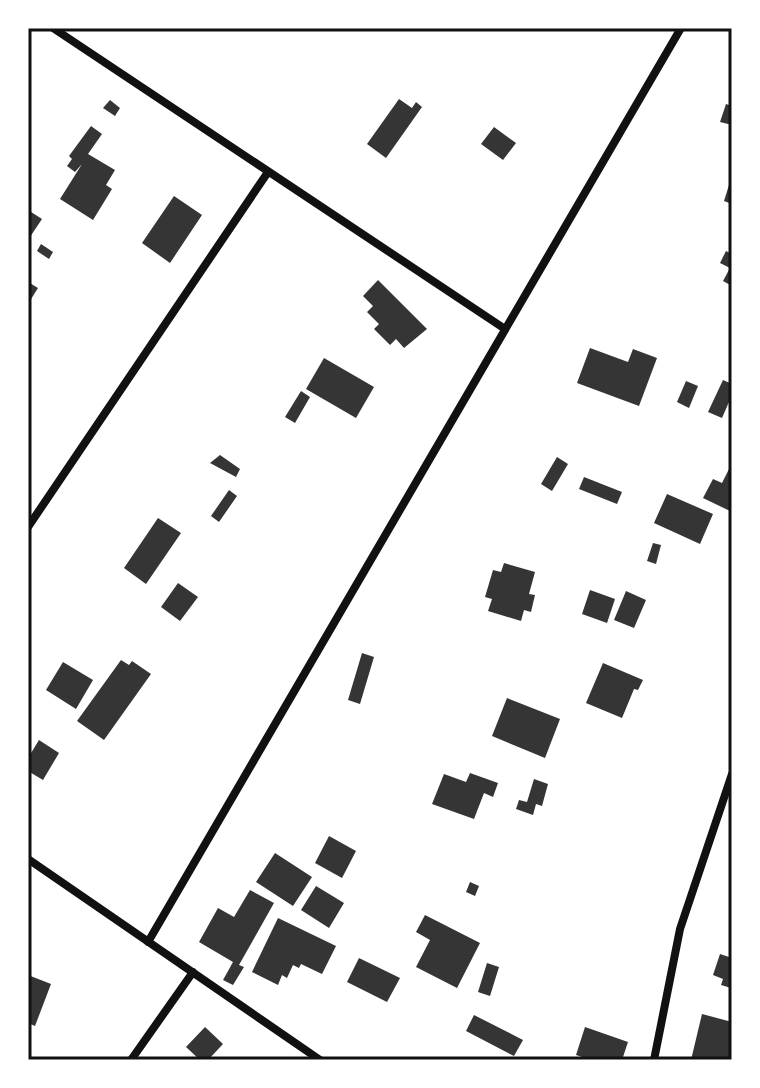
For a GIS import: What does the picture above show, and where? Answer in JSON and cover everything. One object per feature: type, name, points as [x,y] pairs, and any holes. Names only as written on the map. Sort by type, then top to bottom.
[{"type":"street","points":[[53,28],[505,329]]},
{"type":"street","points":[[148,942],[681,28]]},
{"type":"street","points":[[28,527],[268,172]]},
{"type":"street","points":[[654,1060],[680,929],[732,774]]},
{"type":"street","points":[[28,859],[320,1060]]},
{"type":"street","points":[[131,1060],[193,972]]},
{"type":"building","points":[[399,99],[412,108],[416,102],[422,107],[386,158],[367,144]]},
{"type":"building","points":[[110,100],[120,108],[115,116],[103,108]]},
{"type":"building","points":[[726,104],[732,106],[732,125],[720,122]]},
{"type":"building","points":[[91,126],[102,134],[88,154],[115,170],[106,185],[112,189],[93,220],[60,199],[82,164],[75,172],[67,166],[72,159],[69,156]]},
{"type":"building","points":[[494,127],[516,143],[503,160],[481,144]]},
{"type":"building","points":[[729,185],[732,186],[732,204],[724,201]]},
{"type":"building","points":[[174,196],[202,215],[170,263],[142,243]]},
{"type":"building","points":[[28,210],[42,219],[28,240]]},
{"type":"building","points":[[41,244],[53,252],[49,259],[37,251]]},
{"type":"building","points":[[726,251],[732,254],[732,286],[723,281],[730,268],[720,263]]},
{"type":"building","points":[[378,280],[427,329],[404,348],[396,339],[390,345],[374,329],[379,324],[367,312],[373,306],[363,296]]},
{"type":"building","points":[[28,282],[38,288],[28,304]]},
{"type":"building","points":[[590,348],[628,362],[633,349],[657,358],[639,406],[577,383]]},
{"type":"building","points":[[324,358],[374,387],[356,418],[306,389]]},
{"type":"building","points":[[723,380],[732,384],[732,395],[722,418],[708,412]]},
{"type":"building","points":[[686,381],[698,386],[689,408],[677,402]]},
{"type":"building","points":[[301,391],[310,397],[295,423],[285,417]]},
{"type":"building","points":[[220,455],[240,469],[236,477],[210,463]]},
{"type":"building","points":[[557,457],[568,464],[552,491],[541,484]]},
{"type":"building","points":[[732,463],[732,512],[703,498],[713,479],[722,483]]},
{"type":"building","points":[[584,477],[622,492],[617,504],[579,489]]},
{"type":"building","points":[[229,490],[237,496],[219,522],[211,516]]},
{"type":"building","points":[[667,494],[713,514],[700,544],[654,523]]},
{"type":"building","points":[[158,518],[181,533],[146,584],[124,568]]},
{"type":"building","points":[[653,543],[661,545],[656,564],[647,561]]},
{"type":"building","points":[[504,563],[535,572],[529,594],[535,595],[531,612],[524,610],[521,621],[488,611],[492,599],[485,597],[493,570],[501,572]]},
{"type":"building","points":[[178,583],[198,597],[180,621],[161,607]]},
{"type":"building","points":[[590,590],[615,599],[607,623],[582,614]]},
{"type":"building","points":[[626,591],[646,600],[634,628],[614,620]]},
{"type":"building","points":[[362,653],[374,657],[360,704],[348,700]]},
{"type":"building","points":[[121,660],[129,665],[132,661],[151,674],[104,740],[77,721]]},
{"type":"building","points":[[63,662],[93,680],[76,709],[46,690]]},
{"type":"building","points":[[603,663],[643,680],[638,690],[634,689],[622,718],[586,703]]},
{"type":"building","points":[[507,698],[560,719],[545,758],[492,736]]},
{"type":"building","points":[[39,740],[59,753],[43,780],[28,771],[28,758]]},
{"type":"building","points":[[470,773],[498,783],[493,797],[484,793],[474,819],[432,804],[444,774],[466,782]]},
{"type":"building","points":[[534,779],[548,784],[542,806],[536,804],[533,815],[516,809],[519,800],[527,802]]},
{"type":"building","points":[[329,836],[356,851],[342,878],[315,863]]},
{"type":"building","points":[[275,853],[312,877],[293,906],[256,882]]},
{"type":"building","points":[[470,882],[479,886],[475,896],[466,892]]},
{"type":"building","points":[[316,886],[344,903],[329,928],[301,910]]},
{"type":"building","points":[[250,890],[274,903],[239,965],[244,967],[233,985],[223,980],[233,962],[199,942],[218,908],[234,917]]},
{"type":"building","points":[[425,915],[480,943],[457,988],[416,967],[430,940],[416,932]]},
{"type":"building","points":[[278,918],[336,946],[322,974],[301,964],[299,968],[293,965],[287,978],[282,975],[278,985],[252,972]]},
{"type":"building","points":[[720,954],[732,958],[731,988],[721,985],[723,979],[713,975]]},
{"type":"building","points":[[359,958],[400,978],[387,1002],[347,982]]},
{"type":"building","points":[[487,963],[499,967],[490,996],[478,992]]},
{"type":"building","points":[[28,975],[51,984],[35,1026],[28,1023]]},
{"type":"building","points":[[702,1014],[732,1022],[730,1060],[691,1060]]},
{"type":"building","points":[[474,1015],[523,1040],[514,1056],[466,1031]]},
{"type":"building","points":[[205,1027],[223,1044],[208,1060],[200,1060],[186,1047]]},
{"type":"building","points":[[585,1027],[628,1042],[622,1060],[591,1060],[576,1055]]}]
